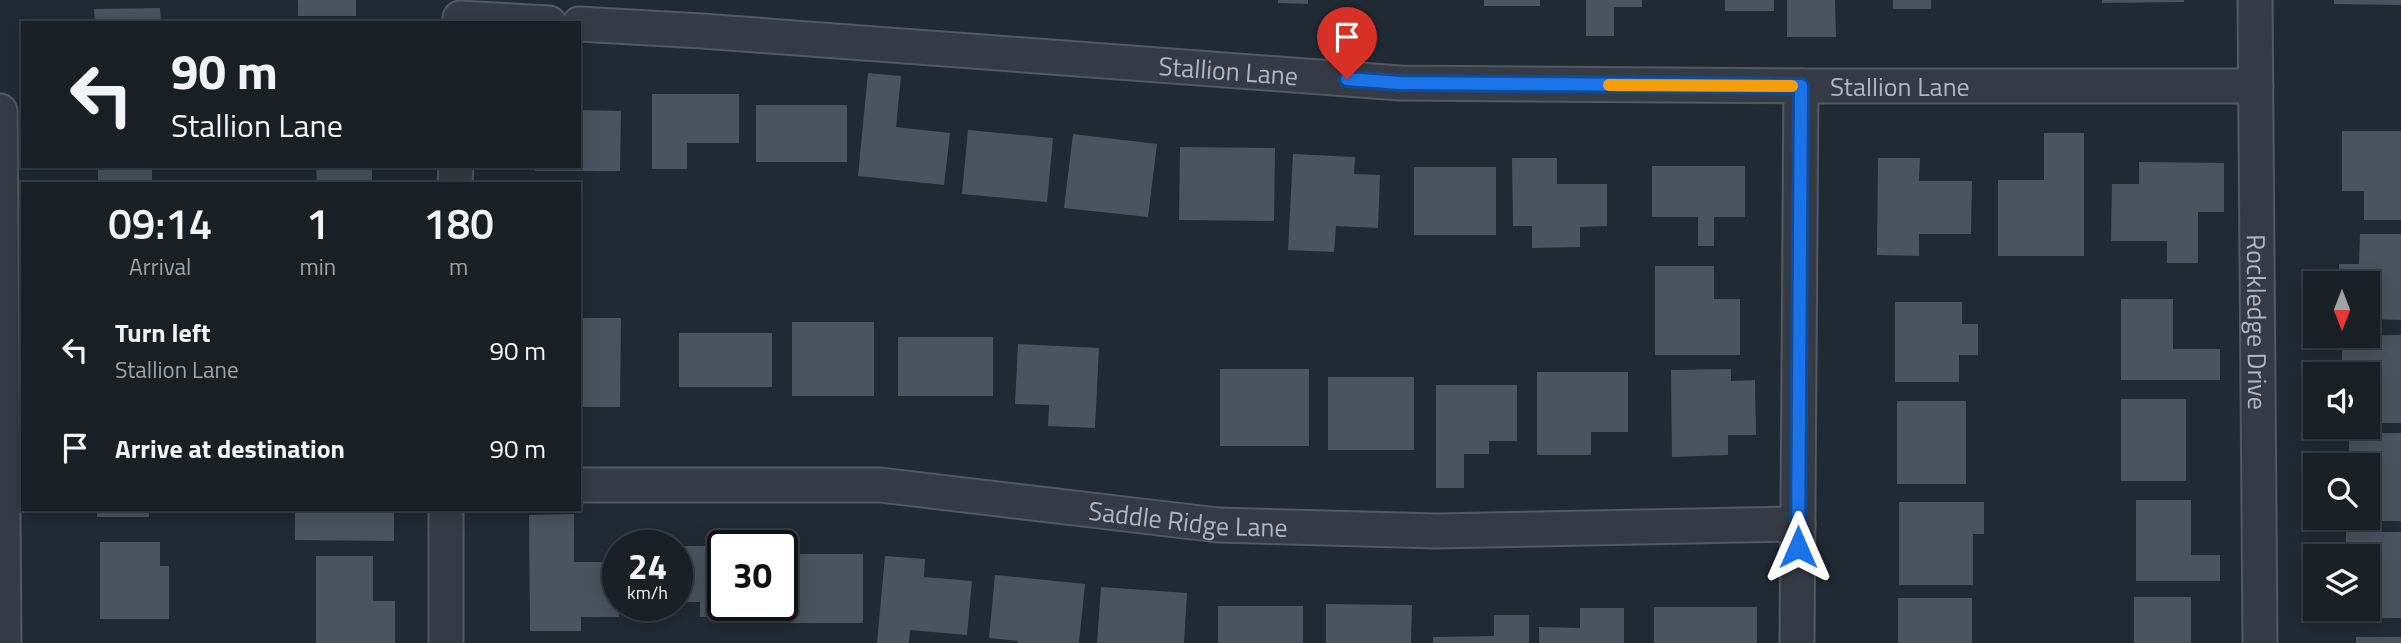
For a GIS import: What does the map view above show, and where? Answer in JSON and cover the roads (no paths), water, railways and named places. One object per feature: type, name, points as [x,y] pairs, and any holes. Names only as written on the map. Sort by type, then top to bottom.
[{"type":"street","name":"Rockledge Drive","points":[[2255,0],[2260,643]]},
{"type":"street","points":[[460,14],[529,21]]},
{"type":"street","name":"Stallion Lane","points":[[581,24],[1400,83],[2256,86]]},
{"type":"street","points":[[1797,643],[1801,86]]},
{"type":"street","points":[[0,111],[5,643]]},
{"type":"street","name":"Saddle Ridge Lane","points":[[581,485],[880,485],[1217,525],[1437,531],[1798,524]]},
{"type":"street","points":[[446,511],[446,643]]}]
